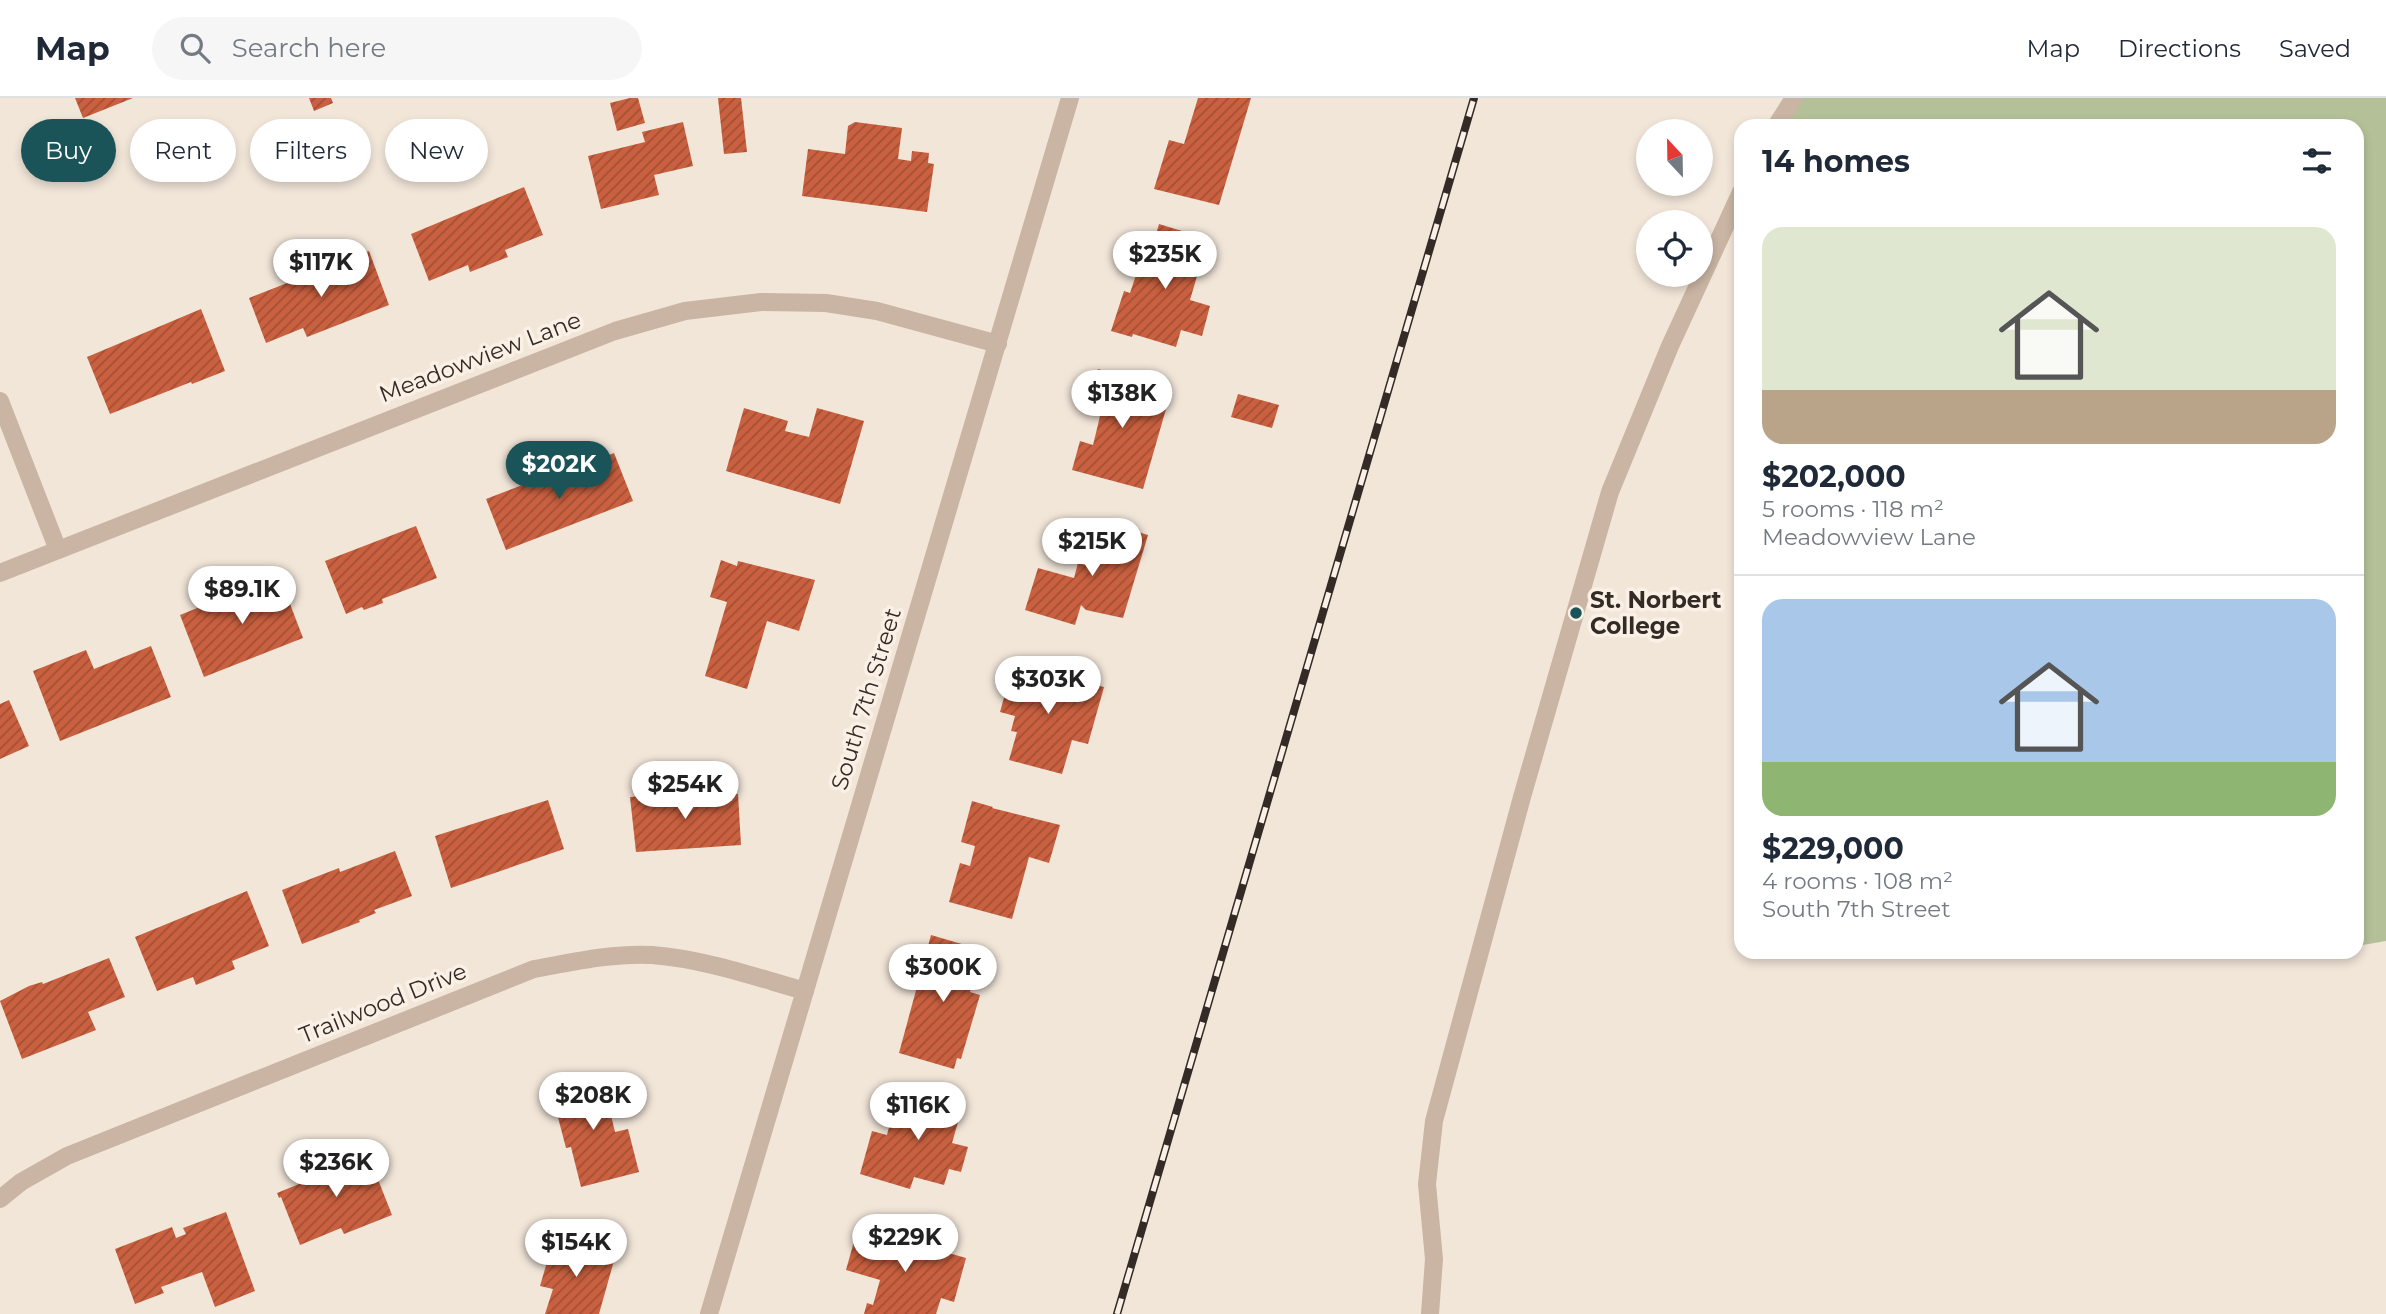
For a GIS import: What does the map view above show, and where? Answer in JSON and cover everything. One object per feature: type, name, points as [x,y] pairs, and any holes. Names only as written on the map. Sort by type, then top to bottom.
[{"type":"street","name":"South 7th Street","points":[[709,1314],[1070,98]]},
{"type":"street","points":[[1780,119],[1794,98]]},
{"type":"street","points":[[1430,1314],[1434,1259],[1427,1184],[1434,1121],[1522,797],[1611,492],[1670,346],[1734,207]]},
{"type":"street","name":"Meadowview Lane","points":[[0,573],[615,331],[685,311],[761,302],[826,303],[877,311],[998,344]]},
{"type":"street","points":[[0,401],[58,550]]},
{"type":"street","name":"Trailwood Drive","points":[[0,1199],[21,1182],[67,1156],[534,970],[598,957],[650,955],[698,961],[805,991]]},
{"type":"green space","points":[[1794,98],[2386,98],[2386,941],[2364,945],[2364,119],[1780,119]]},
{"type":"building","points":[[75,98],[133,98],[83,118]]},
{"type":"building","points":[[309,98],[331,98],[333,103],[314,111]]},
{"type":"building","points":[[638,98],[645,123],[617,131],[610,103]]},
{"type":"building","points":[[718,98],[741,98],[747,152],[724,154]]},
{"type":"building","points":[[1198,98],[1251,98],[1219,205],[1154,189],[1169,140],[1184,144]]},
{"type":"building","points":[[683,122],[693,166],[654,175],[659,195],[601,209],[588,156],[645,142],[642,132]]},
{"type":"building","points":[[855,122],[902,128],[898,159],[911,161],[912,151],[929,153],[928,163],[934,164],[927,212],[802,196],[808,149],[845,154],[848,126]]},
{"type":"building","points":[[524,187],[543,235],[505,250],[508,257],[470,272],[468,265],[429,281],[411,234]]},
{"type":"building","points":[[1159,224],[1208,239],[1190,300],[1210,306],[1202,336],[1181,330],[1176,347],[1133,334],[1132,337],[1111,331],[1124,291],[1130,293],[1139,266],[1146,268]]},
{"type":"building","points":[[369,251],[389,305],[307,337],[303,328],[266,343],[249,298]]},
{"type":"building","points":[[201,309],[225,371],[110,414],[87,357]]},
{"type":"building","points":[[1098,369],[1157,386],[1154,397],[1168,402],[1143,489],[1072,470],[1080,441],[1093,445],[1100,416],[1085,412]]},
{"type":"building","points":[[1238,394],[1279,405],[1272,428],[1231,417]]},
{"type":"building","points":[[744,408],[788,421],[785,431],[809,437],[817,408],[864,421],[840,504],[726,471]]},
{"type":"building","points":[[614,453],[633,501],[506,550],[486,499]]},
{"type":"building","points":[[1099,520],[1148,535],[1123,618],[1086,610],[1081,605],[1075,625],[1025,610],[1038,568],[1074,578],[1078,563],[1085,565]]},
{"type":"building","points":[[416,526],[437,578],[382,599],[383,603],[364,610],[362,607],[346,614],[325,561]]},
{"type":"building","points":[[721,560],[737,566],[738,561],[815,580],[799,631],[767,621],[747,689],[705,676],[727,602],[710,597]]},
{"type":"building","points":[[279,575],[303,638],[204,677],[180,615]]},
{"type":"building","points":[[151,646],[171,697],[60,741],[33,671],[86,650],[94,669]]},
{"type":"building","points":[[1014,662],[1045,670],[1044,673],[1104,687],[1088,744],[1072,740],[1062,774],[1009,760],[1017,732],[1011,731],[1015,716],[1000,712]]},
{"type":"building","points":[[9,700],[29,746],[0,759],[0,704]]},
{"type":"building","points":[[701,792],[702,796],[738,794],[741,845],[636,852],[630,797]]},
{"type":"building","points":[[548,800],[564,849],[451,888],[435,836]]},
{"type":"building","points":[[972,801],[1060,825],[1049,863],[1029,857],[1012,919],[949,902],[960,863],[970,866],[975,846],[961,842]]},
{"type":"building","points":[[395,851],[412,896],[374,910],[376,913],[359,920],[360,922],[302,944],[282,890],[339,868],[340,872]]},
{"type":"building","points":[[247,891],[269,946],[232,961],[235,969],[196,985],[193,977],[157,991],[135,937]]},
{"type":"building","points":[[931,935],[982,950],[970,992],[980,995],[961,1059],[957,1058],[954,1069],[899,1053]]},
{"type":"building","points":[[109,958],[125,997],[88,1012],[96,1030],[22,1059],[0,1001],[29,986],[42,982],[43,984]]},
{"type":"building","points":[[599,1074],[606,1098],[612,1096],[616,1110],[610,1111],[615,1132],[628,1129],[639,1172],[581,1187],[571,1147],[566,1148],[550,1087]]},
{"type":"building","points":[[913,1086],[964,1101],[952,1143],[968,1147],[961,1172],[949,1169],[944,1185],[914,1177],[910,1189],[860,1174],[872,1131],[887,1135],[892,1115],[904,1118]]},
{"type":"building","points":[[366,1149],[392,1215],[344,1234],[341,1228],[300,1245],[277,1193],[304,1182],[301,1175]]},
{"type":"building","points":[[226,1212],[255,1291],[215,1307],[202,1272],[161,1287],[164,1293],[135,1304],[115,1249],[172,1227],[176,1238],[186,1234],[183,1228]]},
{"type":"building","points":[[858,1227],[966,1258],[954,1302],[941,1298],[936,1314],[864,1314],[867,1303],[873,1305],[880,1280],[846,1270]]},
{"type":"building","points":[[554,1238],[615,1257],[599,1314],[545,1314],[553,1289],[540,1286]]},
{"type":"railway","points":[[1117,1314],[1474,98]]},
{"type":"place","name":"St. Norbert College","points":[[1576,613]]}]
